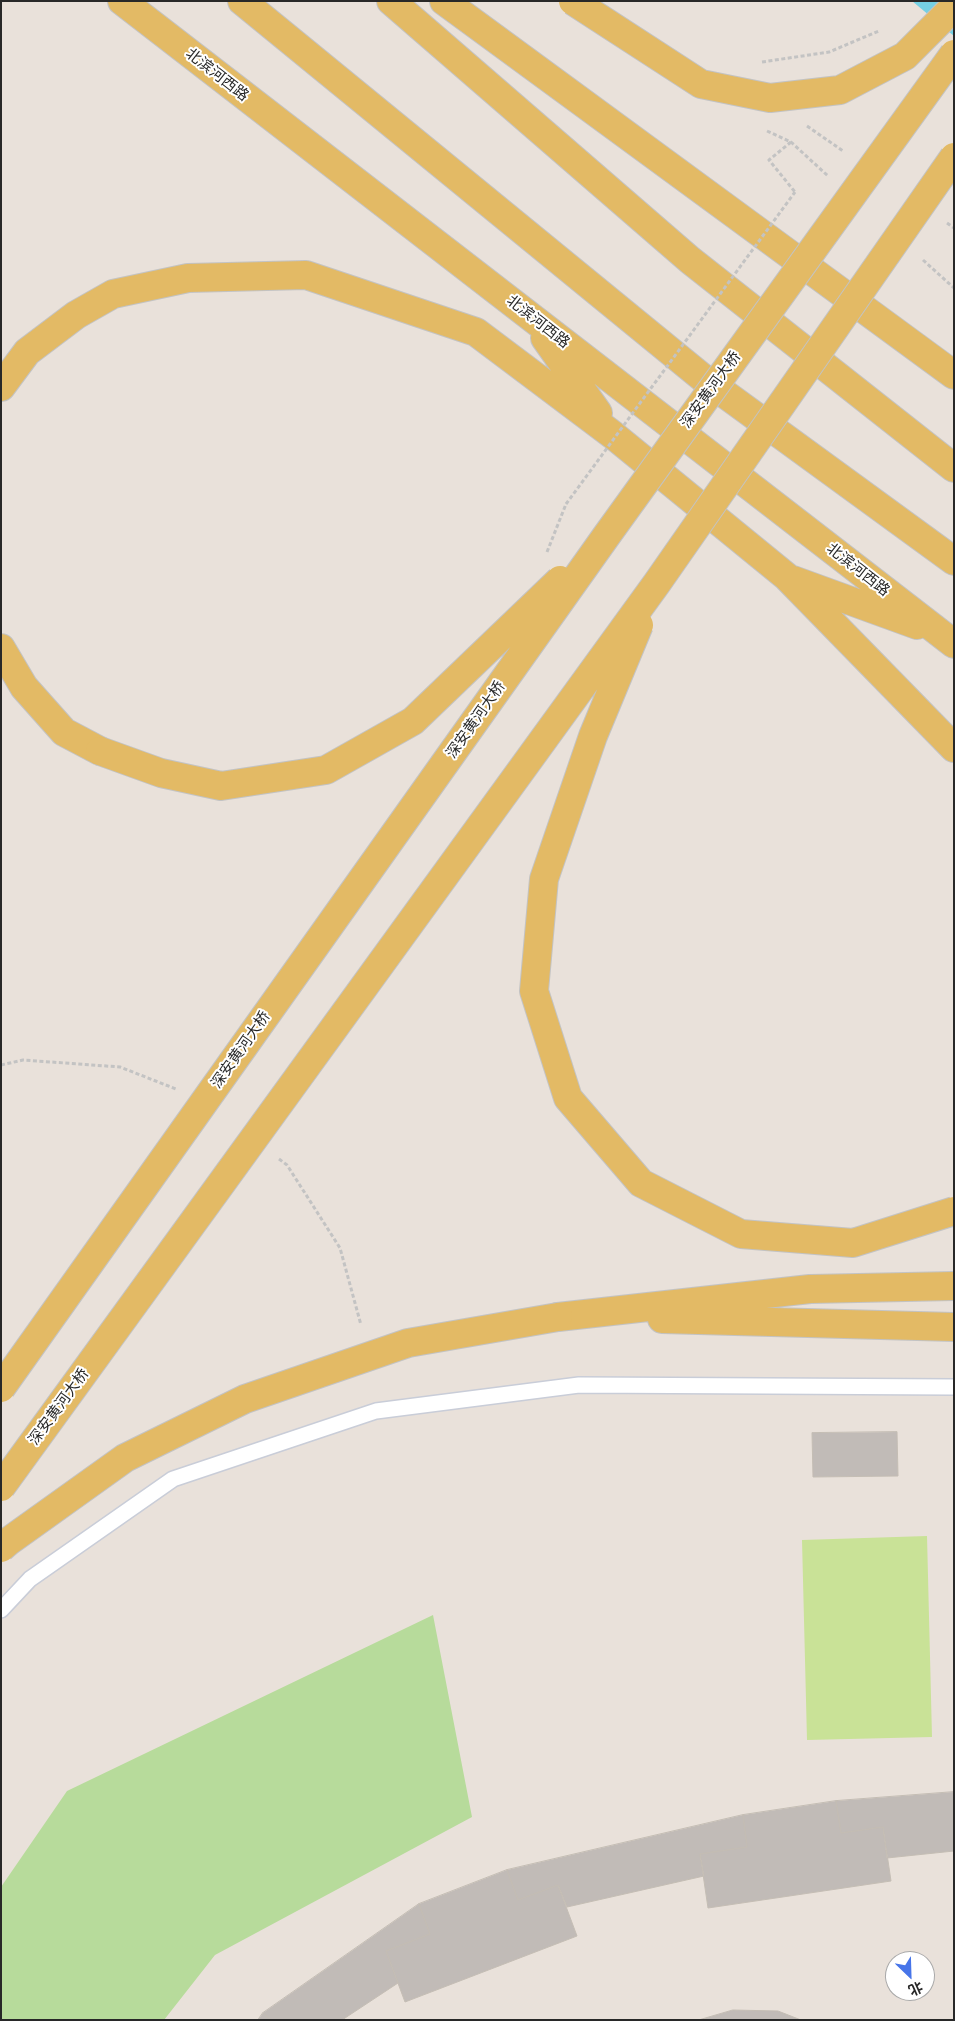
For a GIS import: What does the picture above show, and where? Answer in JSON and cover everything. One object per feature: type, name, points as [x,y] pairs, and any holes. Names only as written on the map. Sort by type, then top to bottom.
[{"type":"main road","name":"北滨河西路","points":[[122,1],[947,639]]},
{"type":"main road","points":[[242,1],[703,378],[954,561]]},
{"type":"main road","points":[[391,1],[690,260],[954,468]]},
{"type":"main road","points":[[444,1],[954,375]]},
{"type":"main road","points":[[573,1],[701,84],[770,98],[840,90],[905,56],[954,7]]},
{"type":"main road","name":"深安黄河大桥","points":[[1,1388],[607,536],[954,54]]},
{"type":"main road","name":"深安黄河大桥","points":[[1,1487],[657,582],[954,156]]},
{"type":"main road","points":[[1,387],[27,352],[76,315],[113,294],[188,278],[306,275],[476,332],[614,435],[786,578],[954,748]]},
{"type":"main road","points":[[529,316],[614,435]]},
{"type":"main road","points":[[1,648],[24,687],[64,732],[100,751],[161,773],[221,786],[326,770],[413,720],[607,536]]},
{"type":"main road","points":[[786,578],[947,639]]},
{"type":"main road","points":[[657,582],[593,736],[544,880],[534,991],[568,1098],[641,1183],[741,1234],[853,1243],[954,1211]]},
{"type":"main road","points":[[1,1548],[125,1458],[245,1399],[408,1343],[558,1316],[810,1289],[954,1286]]},
{"type":"main road","points":[[558,1316],[954,1327]]},
{"type":"lane","points":[[1,1610],[30,1579],[173,1480],[376,1411],[579,1385],[954,1387]]},
{"type":"path","points":[[762,62],[829,52],[882,29]]},
{"type":"path","points":[[764,130],[791,142],[835,182]]},
{"type":"path","points":[[566,504],[795,192],[769,160],[791,142]]},
{"type":"path","points":[[917,254],[954,288]]},
{"type":"green space","points":[[927,1536],[932,1737],[807,1740],[802,1540]]},
{"type":"green space","points":[[433,1615],[472,1817],[215,1955],[164,2020],[1,2020],[1,1887],[67,1791]]},
{"type":"water","points":[[912,1],[954,1],[954,36]]},
{"type":"building","points":[[897,1432],[898,1476],[813,1477],[812,1433]]},
{"type":"building","points":[[954,1792],[954,1851],[887,1858],[883,1827],[841,1833],[836,1801]]},
{"type":"building","points":[[836,1801],[841,1833],[883,1827],[891,1881],[708,1908],[700,1854],[747,1847],[743,1815]]},
{"type":"building","points":[[743,1815],[747,1847],[700,1854],[704,1876],[567,1907],[558,1885],[518,1900],[507,1870]]},
{"type":"building","points":[[507,1870],[518,1900],[558,1885],[577,1936],[405,2002],[386,1951],[430,1934],[419,1904]]},
{"type":"building","points":[[419,1904],[430,1934],[386,1951],[398,1983],[342,2020],[271,2020],[263,2013]]},
{"type":"building","points":[[733,2010],[778,2011],[801,2020],[699,2020]]},
{"type":"building","points":[[263,2013],[271,2020],[258,2020]]}]
